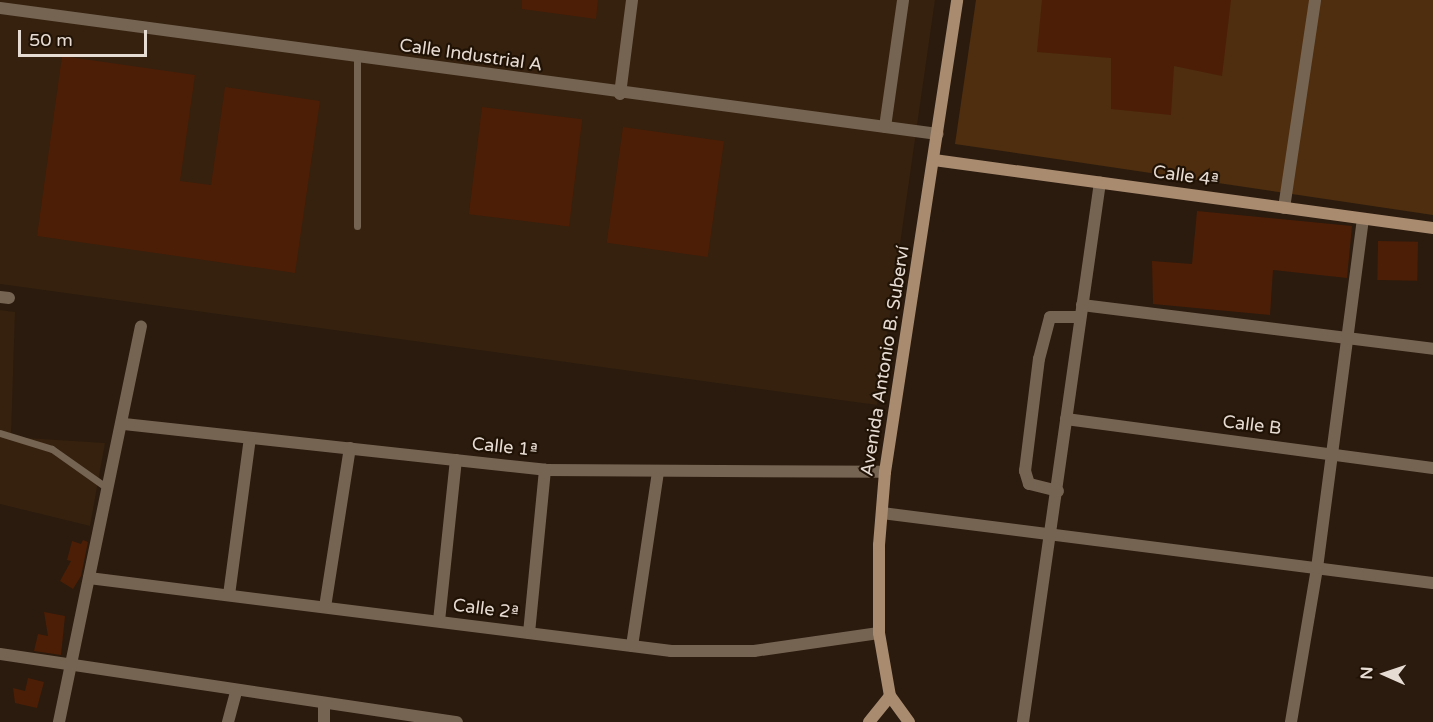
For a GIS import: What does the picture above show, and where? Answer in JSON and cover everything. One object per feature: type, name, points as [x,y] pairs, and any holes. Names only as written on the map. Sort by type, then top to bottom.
[{"type":"main road","name":"Avenida Antonio B. Suberví","points":[[909,722],[890,696],[879,633],[882,513],[885,472],[957,0]]},
{"type":"main road","name":"Calle 4ª","points":[[934,160],[1433,228]]},
{"type":"main road","points":[[869,722],[890,696]]},
{"type":"street","points":[[620,94],[632,0]]},
{"type":"street","points":[[885,128],[903,0]]},
{"type":"street","points":[[1284,208],[1315,0]]},
{"type":"street","name":"Calle Industrial A","points":[[0,8],[620,94],[938,134]]},
{"type":"street","points":[[1023,722],[1053,535],[1066,419],[1100,182]]},
{"type":"street","points":[[1297,722],[1291,722],[1317,568],[1350,336],[1363,219]]},
{"type":"street","points":[[1058,491],[1029,484],[1025,471],[1039,359],[1050,317],[1081,311],[1350,336],[1433,349]]},
{"type":"street","points":[[59,722],[124,424],[141,326]]},
{"type":"street","name":"Calle B","points":[[1066,419],[1433,468]]},
{"type":"street","name":"Calle 1ª","points":[[124,424],[545,470],[885,472]]},
{"type":"street","points":[[229,595],[250,438]]},
{"type":"street","points":[[325,607],[350,448]]},
{"type":"street","points":[[439,621],[456,460]]},
{"type":"street","points":[[529,633],[545,470]]},
{"type":"street","points":[[632,646],[658,472]]},
{"type":"street","points":[[882,513],[1433,582]]},
{"type":"street","name":"Calle 2ª","points":[[89,578],[632,646],[754,651],[879,633]]},
{"type":"street","points":[[0,654],[73,663],[236,692],[449,721]]},
{"type":"street","points":[[228,722],[236,692]]},
{"type":"street","points":[[324,703],[324,722]]},
{"type":"lane","points":[[357,57],[357,226]]},
{"type":"lane","points":[[0,433],[52,449],[109,490]]},
{"type":"shaded area","points":[[0,0],[935,0],[877,405],[0,284]]},
{"type":"shaded area","points":[[976,0],[1433,0],[1433,215],[955,144]]},
{"type":"shaded area","points":[[0,310],[15,312],[11,437],[105,443],[90,526],[0,504]]},
{"type":"building","points":[[522,0],[598,0],[596,19],[522,9]]},
{"type":"building","points":[[1042,0],[1231,0],[1222,76],[1174,66],[1171,115],[1111,109],[1111,58],[1037,52]]},
{"type":"building","points":[[62,56],[195,75],[180,181],[211,185],[225,87],[320,101],[295,273],[37,236]]},
{"type":"building","points":[[482,107],[582,119],[569,227],[469,214]]},
{"type":"building","points":[[623,127],[724,141],[708,257],[607,243]]},
{"type":"building","points":[[1197,211],[1352,226],[1347,278],[1273,270],[1270,315],[1153,304],[1152,261],[1192,264]]},
{"type":"building","points":[[1378,241],[1418,242],[1417,281],[1377,280]]},
{"type":"building","points":[[83,540],[88,542],[81,576],[73,589],[60,581],[71,561],[67,560],[72,541],[81,544]]},
{"type":"building","points":[[44,612],[65,616],[61,655],[34,651],[38,634],[48,636]]},
{"type":"building","points":[[28,678],[44,682],[37,708],[15,703],[13,688],[25,691]]}]
